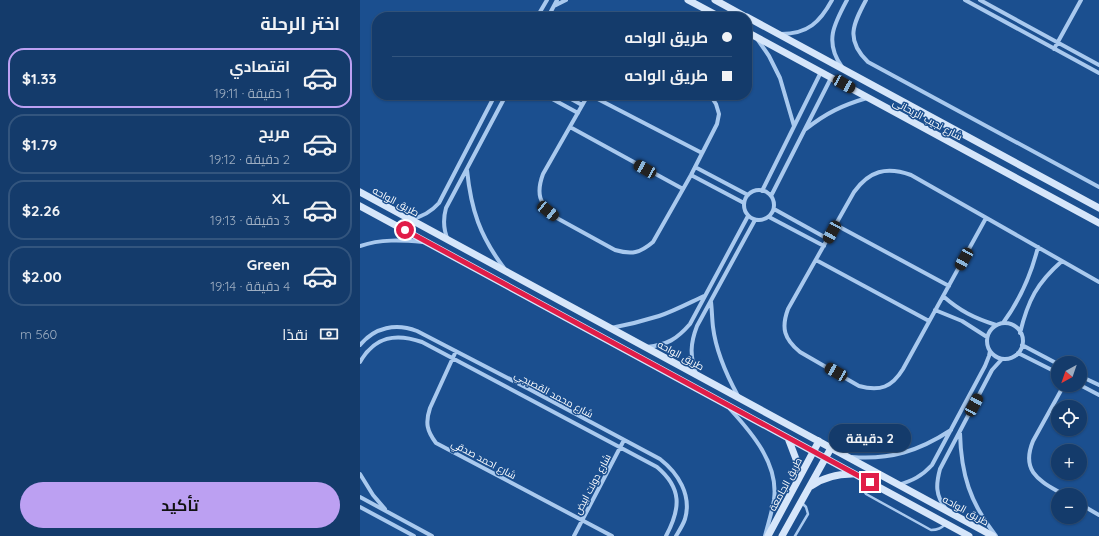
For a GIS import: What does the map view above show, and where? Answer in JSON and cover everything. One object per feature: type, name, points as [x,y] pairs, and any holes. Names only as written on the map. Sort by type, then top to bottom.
[{"type":"street","points":[[540,12],[547,0]]},
{"type":"street","points":[[551,12],[557,0]]},
{"type":"street","points":[[554,6],[566,0]]},
{"type":"street","points":[[688,0],[711,12]]},
{"type":"street","name":"شارع نجيب الريحانى","points":[[715,0],[738,12]]},
{"type":"street","points":[[779,34],[800,32],[810,27],[826,12],[832,0]]},
{"type":"street","points":[[843,69],[833,50],[832,39],[833,29],[847,0]]},
{"type":"street","points":[[866,0],[856,18],[854,31],[856,45],[863,57],[868,62],[1099,187]]},
{"type":"street","points":[[965,0],[1099,73]]},
{"type":"street","points":[[975,6],[979,0],[1099,65]]},
{"type":"street","points":[[1054,49],[1081,0]]},
{"type":"street","points":[[726,12],[728,7]]},
{"type":"street","name":"شارع نجيب الريحانى","points":[[752,20],[1099,208]]},
{"type":"street","name":"شارع نجيب الريحانى","points":[[752,35],[1099,223]]},
{"type":"street","points":[[756,37],[769,56],[780,78],[794,126]]},
{"type":"street","points":[[762,191],[821,72]]},
{"type":"street","points":[[771,196],[831,78]]},
{"type":"street","points":[[804,130],[818,119],[834,110],[868,98]]},
{"type":"street","points":[[410,219],[421,217],[436,208],[493,100]]},
{"type":"street","points":[[448,240],[444,224],[446,208],[503,100]]},
{"type":"street","points":[[554,100],[578,113]]},
{"type":"street","points":[[573,100],[582,105]]},
{"type":"street","points":[[586,100],[541,178],[539,193],[542,203],[555,217],[608,247],[625,253],[645,249],[653,242],[691,175],[717,124],[719,114],[713,100]]},
{"type":"street","points":[[599,100],[702,153]]},
{"type":"street","points":[[570,127],[683,189]]},
{"type":"street","points":[[695,167],[748,195]]},
{"type":"street","points":[[467,168],[474,213],[494,254],[507,272]]},
{"type":"street","points":[[986,218],[897,378],[889,384],[880,388],[869,389],[859,386],[792,346],[787,338],[784,328],[788,309],[854,192],[869,176],[879,172],[890,170],[900,171],[910,175],[1038,247],[1099,282]]},
{"type":"street","points":[[691,175],[744,203]]},
{"type":"street","points":[[1035,188],[1041,177]]},
{"type":"street","points":[[754,191],[762,191],[771,196],[774,202],[774,209],[769,216],[760,221],[748,216],[744,208],[744,203],[748,195],[754,191]]},
{"type":"street","name":"طريق الواحه","points":[[360,192],[993,536]]},
{"type":"street","points":[[360,206],[363,211],[426,242],[855,474],[946,524],[959,533],[968,536]]},
{"type":"street","points":[[774,209],[828,239]]},
{"type":"street","points":[[646,347],[659,346],[671,341],[682,334],[690,324],[748,216]]},
{"type":"street","points":[[769,216],[824,246]]},
{"type":"street","points":[[696,375],[692,363],[691,350],[697,326],[755,220]]},
{"type":"street","points":[[836,225],[948,286]]},
{"type":"street","points":[[360,246],[386,241],[404,240],[426,242]]},
{"type":"street","points":[[1003,323],[1019,300],[1025,287],[1035,261],[1038,247]]},
{"type":"street","points":[[816,260],[929,321]]},
{"type":"street","points":[[1020,333],[1030,300],[1049,272],[1062,261]]},
{"type":"street","points":[[610,328],[659,316],[704,296]]},
{"type":"street","points":[[943,296],[967,314],[981,321],[996,325]]},
{"type":"street","points":[[711,301],[713,327],[718,352],[727,376],[740,398]]},
{"type":"street","points":[[935,310],[962,321],[987,337]]},
{"type":"street","points":[[1003,323],[1013,325],[1017,328],[1022,341],[1022,345],[1018,353],[1008,359],[997,358],[990,351],[987,345],[987,337],[989,332],[996,325],[1003,323]]},
{"type":"street","name":"شارع محمد القصبجي","points":[[360,344],[372,334],[390,327],[408,328],[417,331],[660,459],[671,469],[680,481],[684,490],[686,500],[685,520],[676,536]]},
{"type":"street","name":"شارع محمد القصبجي","points":[[360,362],[365,354],[384,340],[399,337],[422,342],[657,467],[670,481],[677,499],[675,518],[666,536]]},
{"type":"street","points":[[1022,345],[1051,360]]},
{"type":"street","points":[[898,484],[917,478],[932,465],[985,366],[990,351]]},
{"type":"street","name":"شارع احمد صدقي","points":[[456,352],[427,417],[427,426],[430,435],[436,443],[612,536]]},
{"type":"street","points":[[1018,353],[1051,370]]},
{"type":"street","points":[[938,520],[946,511],[937,492],[937,480],[940,469],[992,370],[1002,359]]},
{"type":"street","points":[[1087,380],[1099,386]]},
{"type":"street","points":[[1087,388],[1099,394]]},
{"type":"street","points":[[1053,488],[1037,478],[1031,470],[1028,460],[1029,450],[1033,441],[1060,392]]},
{"type":"street","points":[[725,404],[746,426],[755,439],[772,472],[774,500],[767,536]]},
{"type":"street","points":[[954,424],[961,431],[960,452],[969,490],[976,508],[996,536]]},
{"type":"street","points":[[847,457],[884,457],[902,453],[919,448],[936,440],[951,430]]},
{"type":"street","points":[[788,438],[796,459],[798,481]]},
{"type":"street","name":"شارع دولت ابيض","points":[[574,536],[624,440]]},
{"type":"street","name":"طريق الجامعة","points":[[767,536],[819,441]]},
{"type":"street","points":[[782,536],[831,448]]},
{"type":"street","points":[[360,474],[373,495],[388,512]]},
{"type":"street","points":[[809,487],[820,480],[831,476],[855,474]]},
{"type":"street","points":[[360,497],[432,536]]},
{"type":"street","points":[[360,507],[414,536]]},
{"type":"street","points":[[1087,508],[1099,515]]},
{"type":"lane","points":[[863,479],[863,491],[866,494],[931,530],[937,530],[946,524]]},
{"type":"lane","points":[[795,536],[808,514],[806,507],[801,502]]},
{"type":"route","points":[[405,230],[870,482]]}]
